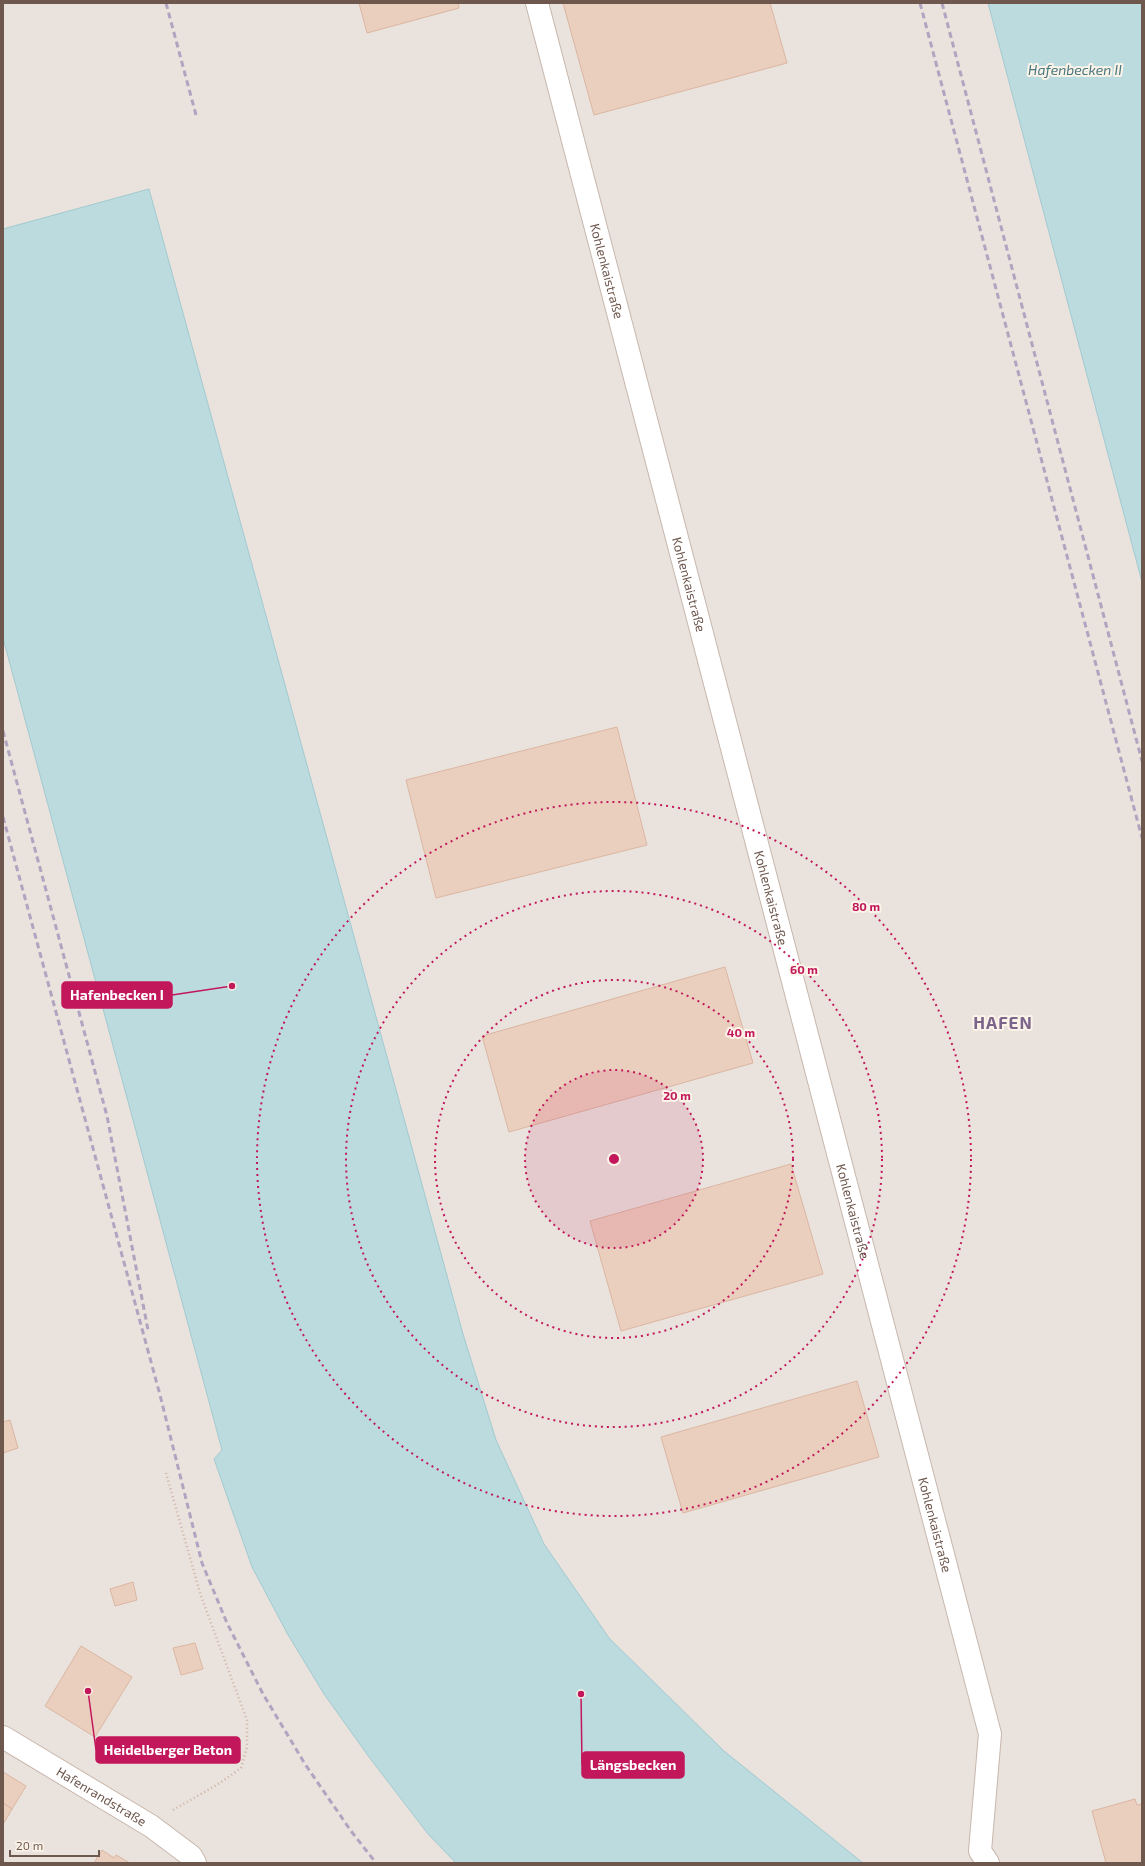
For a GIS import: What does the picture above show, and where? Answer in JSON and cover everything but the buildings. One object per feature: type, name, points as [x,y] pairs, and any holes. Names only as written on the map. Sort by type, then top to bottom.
[{"type":"street","name":"Kohlenkaistraße","points":[[537,3],[990,1734],[980,1851],[988,1863]]},
{"type":"street","name":"Hafenrandstraße","points":[[3,1737],[152,1826],[191,1856],[195,1863]]},
{"type":"path","points":[[152,1826],[178,1805],[220,1783],[240,1768],[247,1747],[246,1720],[200,1594],[166,1473]]},
{"type":"shaded area","points":[[3,3],[1142,3],[1142,1863],[3,1863]]},
{"type":"water","name":"Hafenbecken II","points":[[988,3],[1142,3],[1142,582]]},
{"type":"water","points":[[149,189],[463,1334],[496,1440],[544,1544],[609,1638],[724,1751],[863,1863],[456,1863],[428,1834],[369,1757],[324,1694],[287,1633],[252,1567],[214,1459],[222,1450],[3,638],[3,229]]},
{"type":"railway","points":[[166,3],[196,115]]},
{"type":"railway","points":[[920,3],[1142,838]]},
{"type":"railway","points":[[942,3],[1142,761]]},
{"type":"railway","points":[[3,731],[107,1116],[148,1330]]},
{"type":"railway","points":[[3,817],[160,1395],[202,1563],[227,1623],[263,1694],[305,1764],[351,1831],[376,1863]]},
{"type":"place","name":"Hafenbecken I","points":[[232,986]]},
{"type":"place","name":"Heidelberger Beton","points":[[88,1691]]},
{"type":"place","name":"Längsbecken","points":[[581,1694]]},
{"type":"district","name":"HAFEN","points":[[1003,1023]]}]
